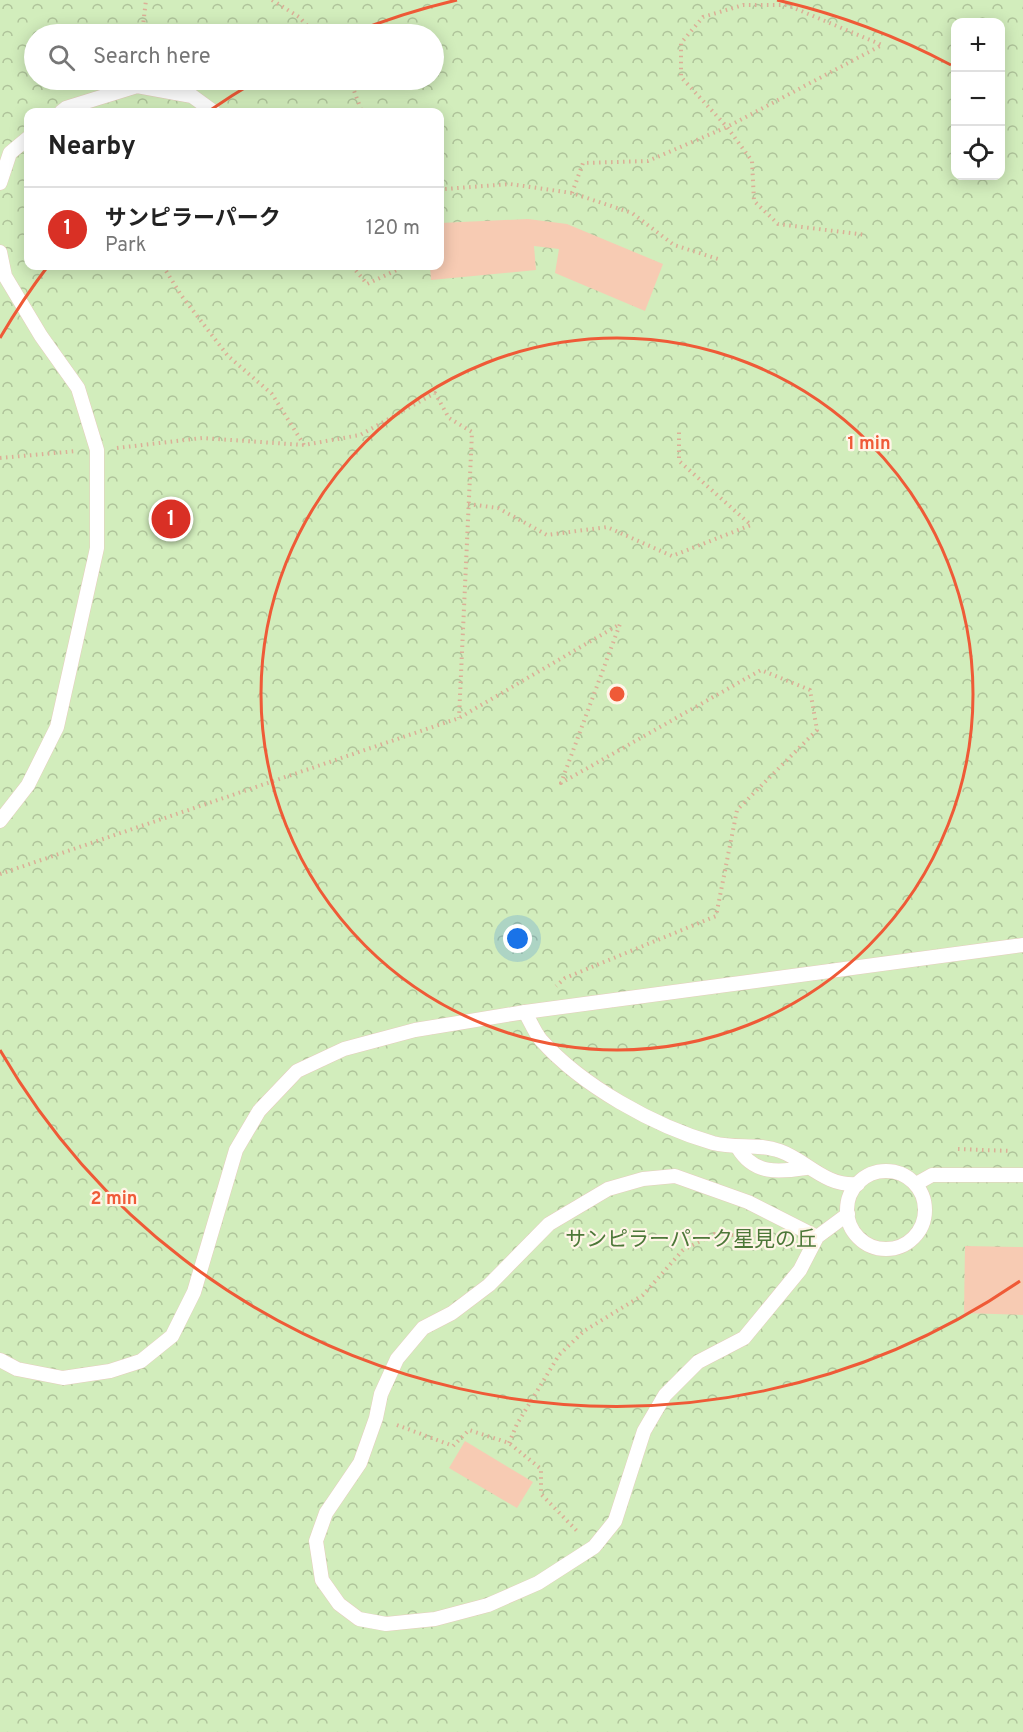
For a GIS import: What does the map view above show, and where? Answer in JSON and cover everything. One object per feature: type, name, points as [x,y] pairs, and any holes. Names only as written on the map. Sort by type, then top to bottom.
[{"type":"lane","points":[[66,108],[124,90]]},
{"type":"lane","points":[[159,90],[192,96],[208,108]]},
{"type":"lane","points":[[0,183],[10,153],[24,141]]},
{"type":"lane","points":[[0,252],[5,276],[41,336],[78,388],[97,450],[97,548],[57,727],[28,785],[0,821]]},
{"type":"lane","points":[[0,1360],[17,1369],[63,1378],[110,1371],[141,1361],[172,1336],[194,1292],[236,1150],[259,1111],[297,1071],[344,1050],[415,1030],[525,1012],[1022,944]]},
{"type":"lane","points":[[525,1012],[540,1039],[570,1066],[619,1101],[665,1125],[712,1142],[738,1148],[764,1145],[787,1153],[806,1168],[845,1185],[858,1184],[880,1172],[893,1172],[916,1184],[924,1202],[924,1221],[918,1233],[898,1248],[873,1247],[862,1240],[853,1231],[848,1214],[851,1194],[858,1184]]},
{"type":"lane","points":[[738,1148],[746,1160],[775,1173],[806,1168]]},
{"type":"lane","points":[[916,1184],[932,1174],[1023,1174]]},
{"type":"lane","points":[[818,1237],[748,1202],[675,1176],[643,1179],[608,1189],[549,1224],[523,1253],[481,1292],[452,1314],[423,1328],[397,1359],[381,1394],[376,1418],[360,1463],[326,1513],[316,1541],[322,1580],[339,1604],[359,1619],[386,1624],[435,1619],[488,1605],[538,1583],[594,1547],[615,1521],[644,1431],[665,1395],[698,1362],[744,1338],[800,1270],[818,1237],[848,1214]]},
{"type":"path","points":[[143,24],[146,0]]},
{"type":"path","points":[[272,0],[299,17],[306,24]]},
{"type":"path","points":[[572,193],[583,163],[648,161],[727,128],[882,45],[787,5],[743,5],[703,17],[681,43],[681,76],[727,128],[752,161],[754,201],[778,224],[866,235]]},
{"type":"path","points":[[354,90],[360,108]]},
{"type":"path","points":[[444,188],[510,184],[572,193],[632,213],[674,245],[718,260]]},
{"type":"path","points":[[165,270],[181,295],[228,356],[272,394],[304,445]]},
{"type":"path","points":[[356,270],[368,284],[397,270]]},
{"type":"path","points":[[0,458],[202,438],[304,445],[360,435],[435,393],[449,418],[472,432],[459,718]]},
{"type":"path","points":[[468,504],[498,508],[547,535],[607,527],[672,556],[751,525],[679,461],[679,431]]},
{"type":"path","points":[[0,874],[459,718],[620,624],[561,783],[761,670],[810,690],[817,730],[737,810],[716,916],[565,978],[525,1012]]},
{"type":"path","points":[[958,1149],[1012,1150]]},
{"type":"path","points":[[509,1443],[517,1424],[559,1354],[584,1331],[643,1295],[683,1250],[714,1234],[771,1238]]},
{"type":"path","points":[[376,1418],[453,1446],[469,1430],[509,1443],[541,1469],[541,1494],[594,1547]]},
{"type":"green space","name":"サンピラーパーク星見の丘","points":[[0,0],[1023,0],[1023,1732],[0,1732]]},
{"type":"building","points":[[528,219],[567,224],[663,264],[645,311],[555,273],[559,249],[534,246],[536,270],[431,280],[430,270],[444,270],[444,223]]},
{"type":"building","points":[[965,1246],[1023,1247],[1023,1315],[964,1313]]},
{"type":"building","points":[[465,1441],[533,1482],[517,1508],[449,1468]]},
{"type":"place","name":"サンピラーパーク","points":[[171,519]]}]
